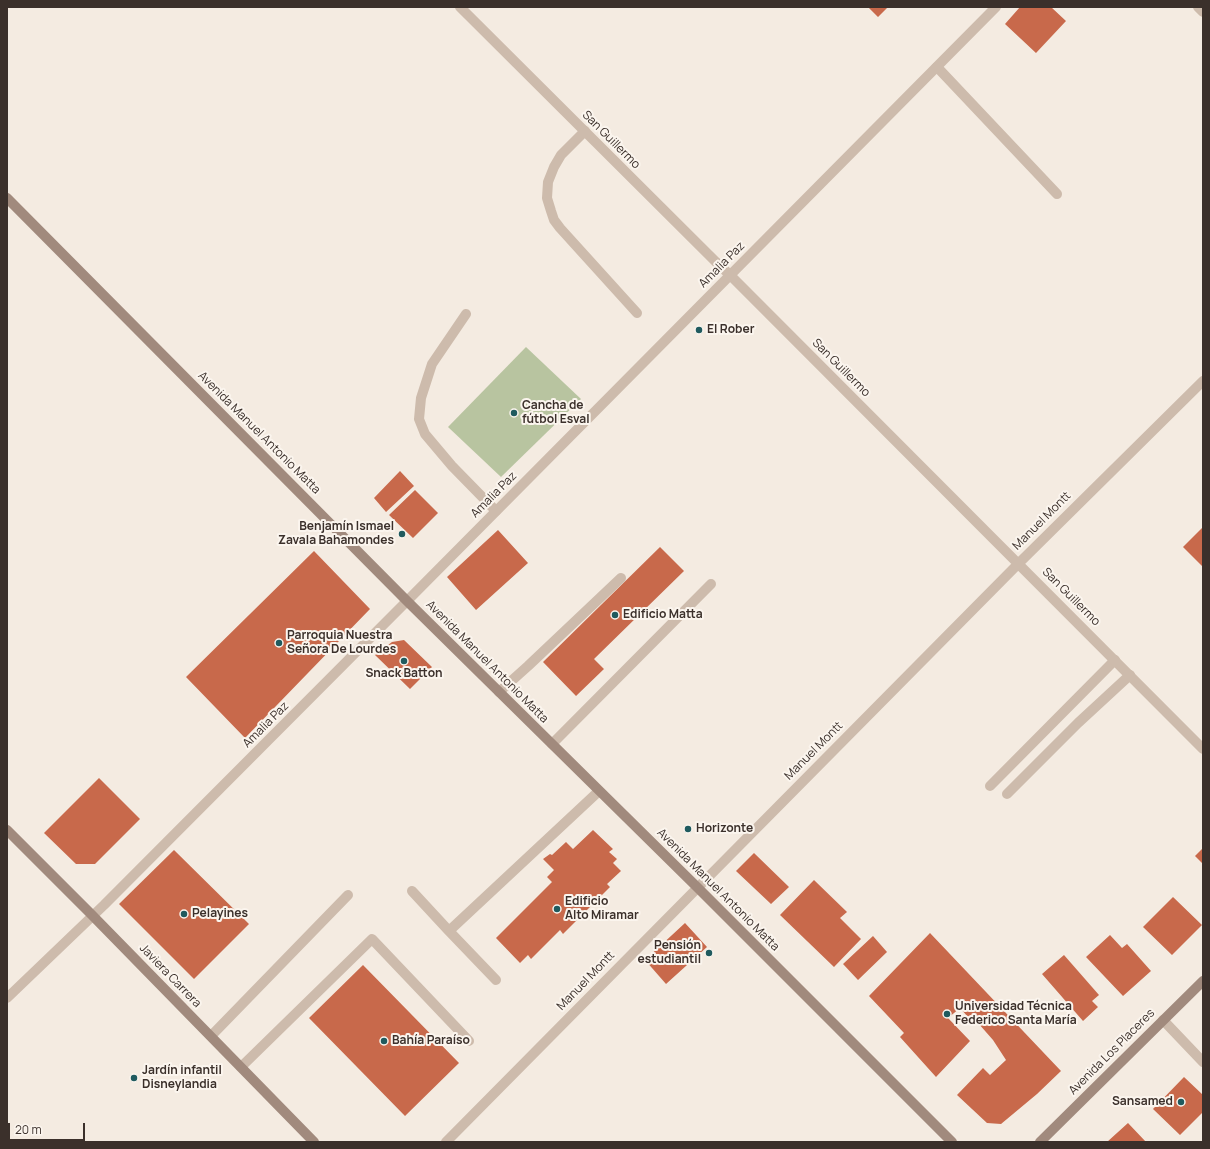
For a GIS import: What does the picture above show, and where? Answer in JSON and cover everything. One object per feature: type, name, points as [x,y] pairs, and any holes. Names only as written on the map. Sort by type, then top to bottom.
[{"type":"main road","name":"Avenida Manuel Antonio Matta","points":[[7,198],[407,601],[697,887],[952,1142]]},
{"type":"main road","name":"Javiera Carrera","points":[[7,830],[314,1142]]},
{"type":"main road","name":"Avenida Los Placeres","points":[[1040,1142],[1203,981]]},
{"type":"street","name":"San Guillermo","points":[[460,7],[1203,749]]},
{"type":"street","name":"Amalia Paz","points":[[7,998],[407,601],[996,7]]},
{"type":"street","points":[[1198,7],[1203,12]]},
{"type":"street","points":[[936,67],[1057,194]]},
{"type":"street","points":[[585,131],[561,155],[554,166],[548,182],[548,198],[551,211],[554,220],[560,228],[637,313]]},
{"type":"street","points":[[466,314],[432,364],[421,398],[419,419],[425,434],[452,466],[496,511]]},
{"type":"street","name":"Manuel Montt","points":[[446,1142],[1018,563],[1203,381]]},
{"type":"street","points":[[499,692],[621,578]]},
{"type":"street","points":[[552,744],[711,584]]},
{"type":"street","points":[[990,786],[1115,660]]},
{"type":"street","points":[[1007,794],[1078,723],[1130,675]]},
{"type":"street","points":[[450,931],[599,791]]},
{"type":"street","points":[[412,891],[496,980]]},
{"type":"street","points":[[211,1036],[348,895]]},
{"type":"street","points":[[241,1067],[372,939],[468,1041]]},
{"type":"street","points":[[1163,1020],[1203,1062]]},
{"type":"green space","name":"Cancha de fútbol Esval","points":[[526,347],[581,399],[501,477],[448,427]]},
{"type":"building","points":[[868,7],[888,7],[878,17]]},
{"type":"building","points":[[1020,7],[1051,7],[1066,21],[1036,53],[1005,24]]},
{"type":"building","points":[[400,471],[414,486],[386,512],[374,498]]},
{"type":"building","points":[[415,490],[438,513],[413,538],[389,515]]},
{"type":"building","points":[[1203,527],[1203,567],[1183,547]]},
{"type":"building","points":[[498,530],[528,563],[476,610],[447,577]]},
{"type":"building","name":"Edificio Matta","points":[[660,547],[684,571],[594,659],[604,669],[576,696],[543,662]]},
{"type":"building","name":"Parroquia Nuestra Señora De Lourdes","points":[[314,551],[370,609],[245,738],[186,677]]},
{"type":"building","name":"Snack Batton","points":[[404,640],[432,667],[410,689],[375,655],[392,642]]},
{"type":"building","points":[[99,778],[140,819],[95,864],[76,864],[44,833]]},
{"type":"building","name":"Edificio Alto Miramar","points":[[593,830],[613,849],[609,852],[617,859],[613,863],[621,871],[607,884],[610,887],[563,934],[560,930],[531,959],[528,955],[520,963],[496,938],[552,882],[547,877],[554,870],[543,859],[550,854],[552,855],[566,842],[573,849]]},
{"type":"building","points":[[1203,848],[1203,864],[1195,856]]},
{"type":"building","name":"Pelayines","points":[[174,850],[249,924],[194,979],[119,904]]},
{"type":"building","points":[[754,853],[789,887],[771,904],[736,871]]},
{"type":"building","points":[[814,880],[847,912],[840,918],[861,939],[834,967],[780,915]]},
{"type":"building","points":[[1173,897],[1202,925],[1172,955],[1143,927]]},
{"type":"building","points":[[685,923],[707,947],[666,984],[645,960]]},
{"type":"building","name":"Universidad Técnica Federico Santa María","points":[[930,933],[1061,1071],[1037,1094],[1001,1124],[987,1123],[957,1095],[983,1068],[990,1075],[1006,1060],[993,1040],[971,1015],[968,1017],[960,1008],[948,1018],[970,1041],[936,1077],[900,1037],[904,1033],[869,996]]},
{"type":"building","points":[[1110,935],[1122,948],[1127,944],[1151,971],[1123,996],[1086,957]]},
{"type":"building","points":[[873,936],[887,952],[858,980],[843,964]]},
{"type":"building","points":[[1064,955],[1099,995],[1092,1001],[1098,1007],[1083,1021],[1042,974]]},
{"type":"building","name":"Bahía Paraíso","points":[[363,965],[459,1063],[405,1116],[309,1018]]},
{"type":"building","name":"Sansamed","points":[[1184,1077],[1203,1095],[1203,1112],[1180,1135],[1153,1109]]},
{"type":"building","points":[[1128,1123],[1146,1142],[1107,1142]]},
{"type":"place","name":"El Rober","points":[[699,330]]},
{"type":"place","name":"Cancha de fútbol Esval","points":[[514,413]]},
{"type":"place","name":"Benjamín Ismael Zavala Bahamondes","points":[[402,534]]},
{"type":"place","name":"Edificio Matta","points":[[615,615]]},
{"type":"place","name":"Parroquia Nuestra Señora De Lourdes","points":[[279,643]]},
{"type":"place","name":"Snack Batton","points":[[404,661]]},
{"type":"place","name":"Horizonte","points":[[688,829]]},
{"type":"place","name":"Edificio Alto Miramar","points":[[557,909]]},
{"type":"place","name":"Pelayines","points":[[184,914]]},
{"type":"place","name":"Pensión estudiantil","points":[[709,953]]},
{"type":"place","name":"Universidad Técnica Federico Santa María","points":[[947,1014]]},
{"type":"place","name":"Bahía Paraíso","points":[[384,1041]]},
{"type":"place","name":"Jardín infantil Disneylandia","points":[[134,1078]]},
{"type":"place","name":"Sansamed","points":[[1181,1102]]}]
